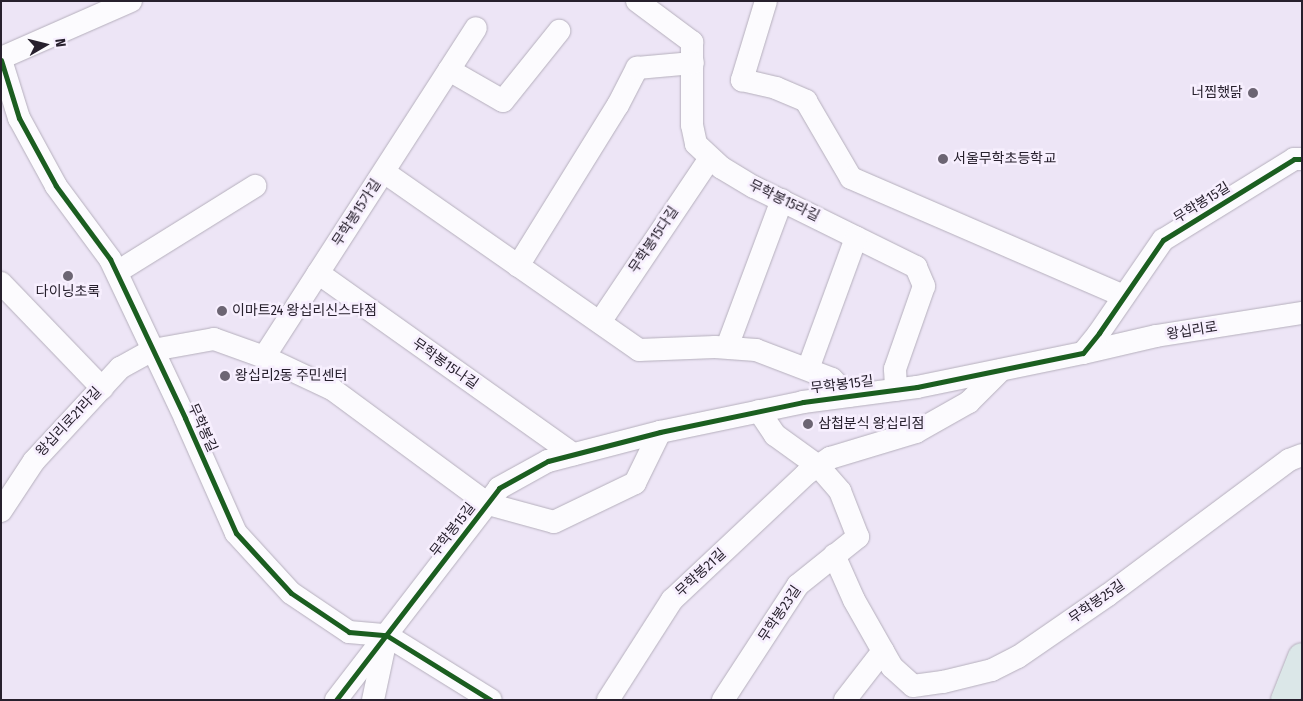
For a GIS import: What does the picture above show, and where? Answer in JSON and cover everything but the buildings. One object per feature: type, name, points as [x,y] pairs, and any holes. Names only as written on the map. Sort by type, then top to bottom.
[{"type":"main road","points":[[1285,700],[1302,657]]},
{"type":"street","points":[[1,59],[131,1]]},
{"type":"street","name":"무학봉15라길","points":[[637,1],[692,42],[692,125],[696,144],[710,158],[722,168],[782,200],[916,267],[924,286],[895,370],[896,390]]},
{"type":"street","points":[[766,1],[742,80],[776,88],[806,101],[851,178],[1124,296]]},
{"type":"street","name":"무학봉15가길","points":[[264,357],[476,28]]},
{"type":"street","points":[[449,70],[503,101],[559,31]]},
{"type":"street","name":"무학봉길","points":[[1,59],[19,118],[56,186],[110,259],[117,272],[236,533],[291,593],[349,632],[386,635],[463,693],[491,700]]},
{"type":"street","points":[[518,266],[618,105],[638,68],[693,63]]},
{"type":"street","name":"무학봉15다길","points":[[600,322],[710,158]]},
{"type":"street","name":"무학봉15길","points":[[336,700],[500,488],[548,461],[660,432],[803,402],[896,390],[1083,352],[1163,240],[1294,160],[1302,159]]},
{"type":"street","points":[[384,172],[639,350],[727,347],[756,350],[832,379],[849,396]]},
{"type":"street","points":[[117,272],[255,186]]},
{"type":"street","points":[[727,347],[782,200]]},
{"type":"street","points":[[808,369],[856,238]]},
{"type":"street","name":"무학봉15나길","points":[[318,273],[572,454]]},
{"type":"street","points":[[1,283],[102,388]]},
{"type":"street","name":"왕십리로","points":[[1083,352],[1156,336],[1302,313]]},
{"type":"street","points":[[153,350],[214,339],[264,357],[332,388],[488,504]]},
{"type":"street","name":"왕십리로21라길","points":[[1,511],[34,461],[120,368],[153,350]]},
{"type":"street","name":"무학봉21길","points":[[608,700],[672,600],[806,474],[830,458],[916,432],[969,402],[1001,370]]},
{"type":"street","points":[[759,411],[775,435],[818,466]]},
{"type":"street","name":"무학봉15길","points":[[488,504],[554,522],[635,483],[660,432]]},
{"type":"street","name":"무학봉25길","points":[[834,555],[854,600],[892,667],[913,686],[943,682],[992,670],[1018,657],[1108,595],[1289,460],[1302,455]]},
{"type":"street","name":"무학봉23길","points":[[723,700],[798,585],[858,537],[840,491],[818,466]]},
{"type":"street","points":[[373,700],[386,635]]},
{"type":"street","points":[[845,700],[883,651]]},
{"type":"cycle path","points":[[1,60],[19,118],[56,186],[110,259],[185,418],[236,533],[291,593],[349,632],[386,635],[491,700]]},
{"type":"cycle path","points":[[336,700],[499,488],[548,461],[660,432],[803,402],[917,387],[1083,353],[1099,333],[1163,240],[1294,159],[1302,159]]},
{"type":"place","name":"너찜했닭","points":[[1253,93]]},
{"type":"place","name":"서울무학초등학교","points":[[943,159]]},
{"type":"place","name":"다이닝초록","points":[[68,276]]},
{"type":"place","name":"이마트24 왕십리신스타점","points":[[222,311]]},
{"type":"place","name":"왕십리2동 주민센터","points":[[225,376]]},
{"type":"place","name":"삼첩분식 왕십리점","points":[[808,424]]}]
